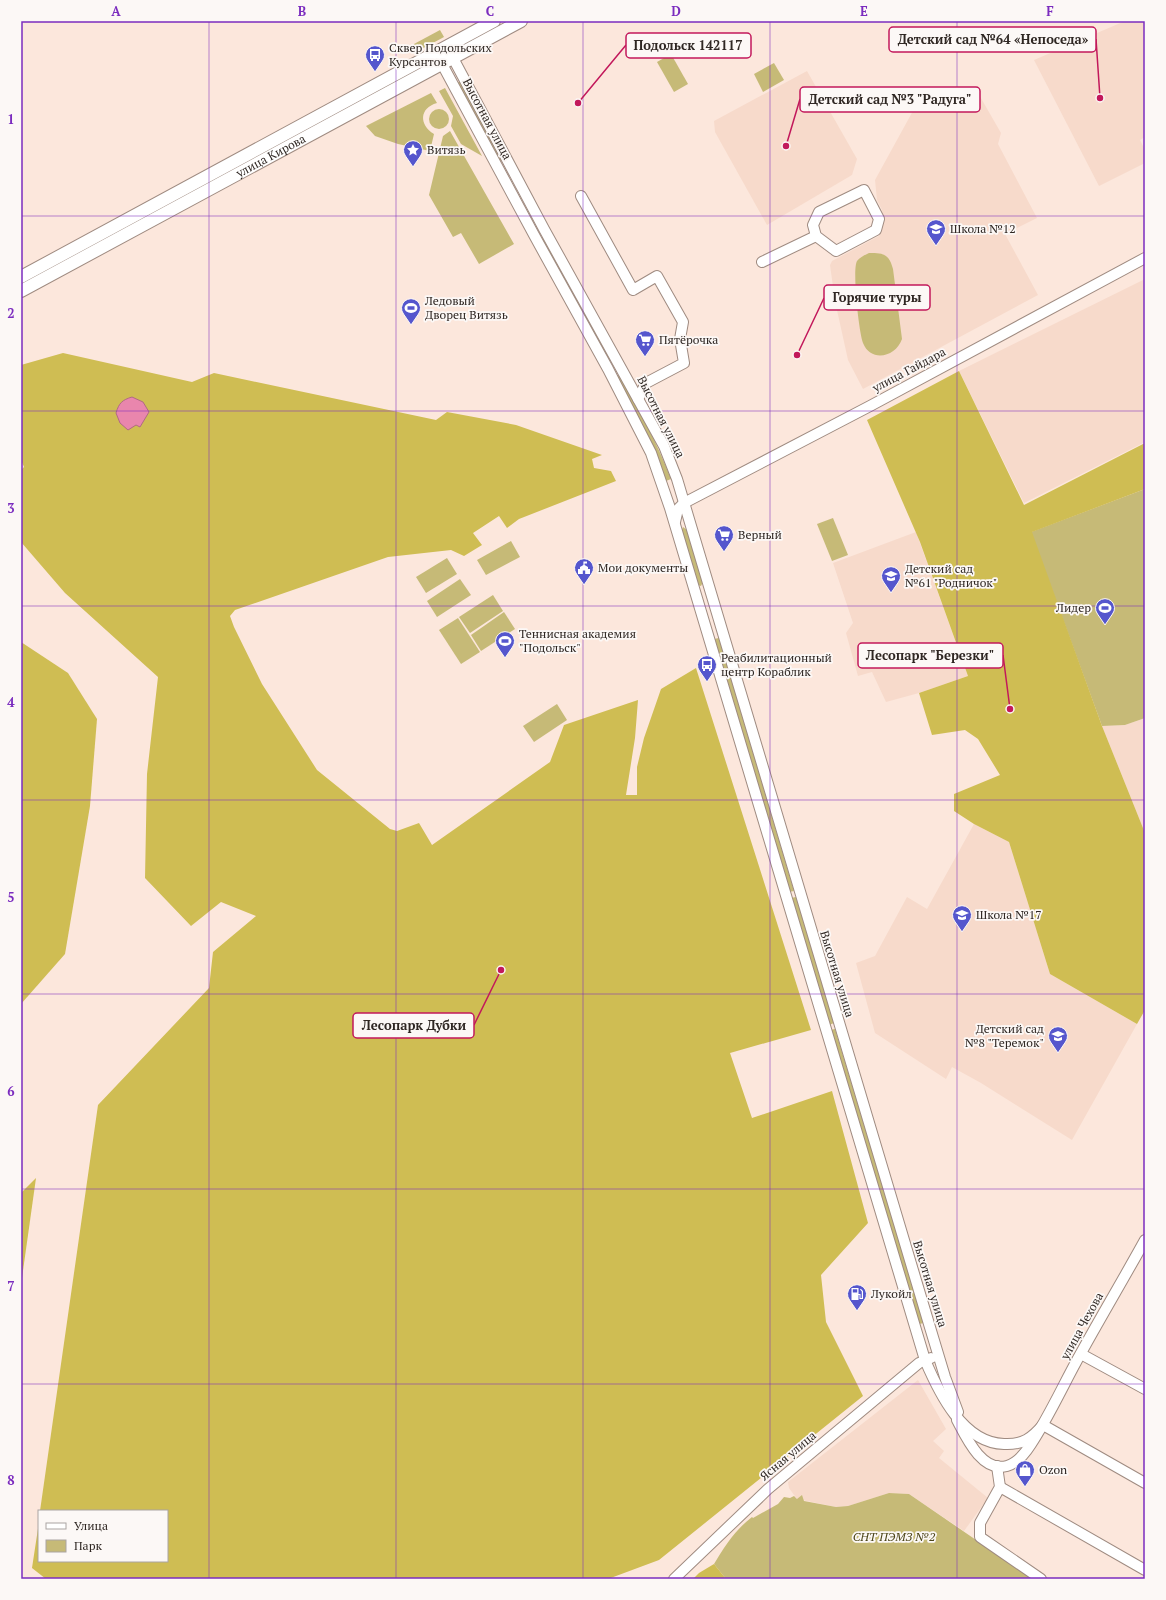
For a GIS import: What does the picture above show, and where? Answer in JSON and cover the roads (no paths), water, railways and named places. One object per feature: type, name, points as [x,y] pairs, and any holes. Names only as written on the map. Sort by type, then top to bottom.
[{"type":"main road","name":"улица Кирова","points":[[21,277],[494,21]]},
{"type":"main road","name":"улица Кирова","points":[[21,290],[521,21]]},
{"type":"street","name":"Высотная улица","points":[[443,49],[453,58],[544,229],[664,446],[677,479],[938,1356],[963,1423]]},
{"type":"street","points":[[442,64],[443,49]]},
{"type":"street","name":"Высотная улица","points":[[442,64],[609,372],[651,453],[698,603],[925,1360],[932,1377],[950,1408],[963,1423]]},
{"type":"street","points":[[864,190],[879,219],[876,230],[836,251],[816,236],[813,225],[819,212],[864,190]]},
{"type":"street","points":[[581,196],[632,290],[657,276],[683,322],[680,339],[684,363],[646,383],[638,399]]},
{"type":"street","points":[[534,235],[544,229]]},
{"type":"street","points":[[762,262],[816,236]]},
{"type":"street","name":"улица Гайдара","points":[[684,503],[863,410],[1145,258]]},
{"type":"street","points":[[609,372],[620,366]]},
{"type":"street","points":[[664,491],[670,498],[677,502],[684,503]]},
{"type":"street","points":[[674,524],[678,509],[684,503]]},
{"type":"street","points":[[698,603],[712,599]]},
{"type":"street","name":"улица Чехова","points":[[997,1466],[1006,1466],[1014,1462],[1030,1445],[1145,1240]]},
{"type":"street","points":[[1081,1354],[1145,1389]]},
{"type":"street","points":[[925,1360],[938,1356]]},
{"type":"street","name":"Ясная улица","points":[[674,1579],[768,1489],[925,1360]]},
{"type":"street","points":[[911,1370],[926,1372],[932,1377]]},
{"type":"street","points":[[950,1408],[975,1452],[988,1462],[997,1466],[1000,1487],[980,1523],[980,1537],[1041,1579]]},
{"type":"street","name":"улица Чехова","points":[[963,1423],[976,1435],[994,1444],[1014,1445],[1032,1438],[1043,1424]]},
{"type":"street","points":[[1043,1424],[1145,1483]]},
{"type":"street","points":[[1000,1487],[1145,1570]]},
{"type":"place","name":"Сквер Подольских Курсантов","points":[[375,72]]},
{"type":"place","name":"Детский сад №64 «Непоседа»","points":[[1100,98]]},
{"type":"place","name":"Подольск 142117","points":[[578,103]]},
{"type":"place","name":"Детский сад №3 \"Радуга\"","points":[[786,146]]},
{"type":"place","name":"Витязь","points":[[413,167]]},
{"type":"place","name":"Школа №12","points":[[936,246]]},
{"type":"place","name":"Ледовый Дворец Витязь","points":[[411,325]]},
{"type":"place","name":"Горячие туры","points":[[797,355]]},
{"type":"place","name":"Пятёрочка","points":[[645,357]]},
{"type":"place","name":"Верный","points":[[724,552]]},
{"type":"place","name":"Мои документы","points":[[584,585]]},
{"type":"place","name":"Детский сад №61 \"Родничок\"","points":[[891,593]]},
{"type":"place","name":"Лидер","points":[[1105,625]]},
{"type":"place","name":"Теннисная академия \"Подольск\"","points":[[505,658]]},
{"type":"place","name":"Реабилитационный центр Кораблик","points":[[707,682]]},
{"type":"place","name":"Лесопарк \"Березки\"","points":[[1010,709]]},
{"type":"place","name":"Школа №17","points":[[962,932]]},
{"type":"place","name":"Лесопарк Дубки","points":[[501,970]]},
{"type":"place","name":"Детский сад №8 \"Теремок\"","points":[[1058,1053]]},
{"type":"place","name":"Лукойл","points":[[857,1311]]},
{"type":"place","name":"Ozon","points":[[1025,1487]]},
{"type":"park label","name":"СНТ ПЭМЗ №2","points":[[894,1537]]}]
